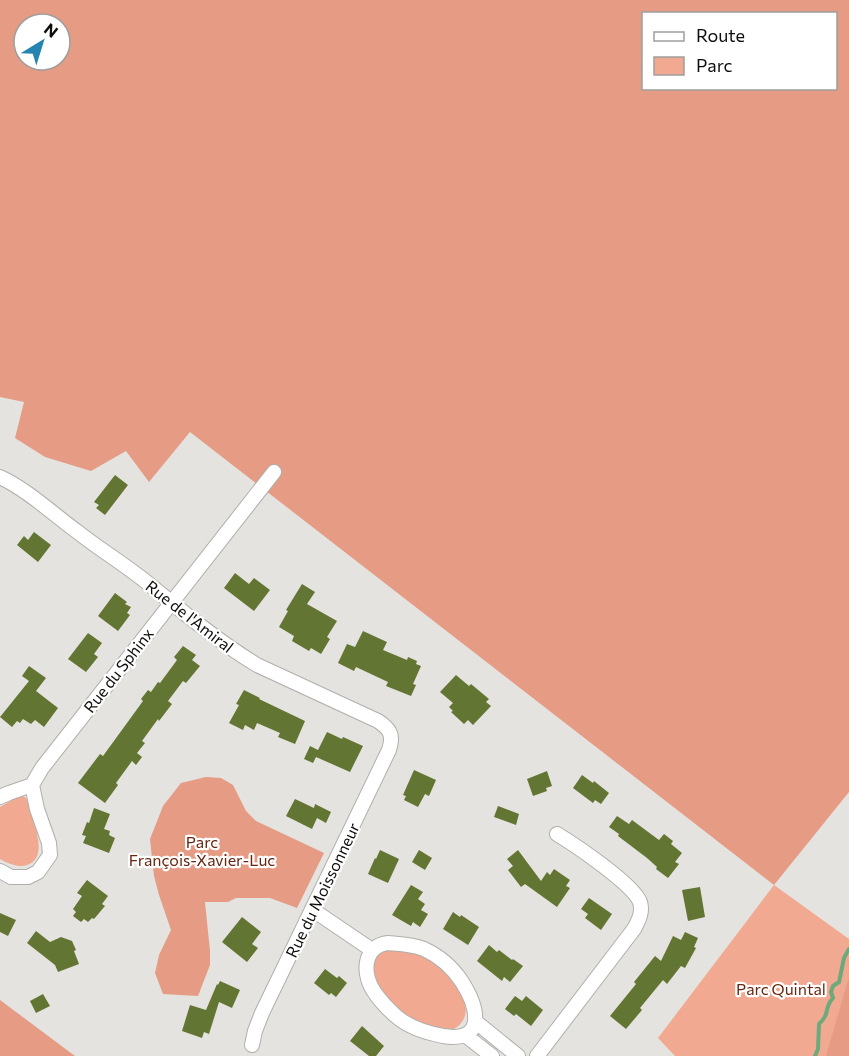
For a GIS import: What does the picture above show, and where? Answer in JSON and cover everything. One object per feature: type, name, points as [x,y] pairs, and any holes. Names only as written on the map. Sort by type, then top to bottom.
[{"type":"street","name":"Rue du Sphinx","points":[[32,785],[49,759],[274,472]]},
{"type":"street","name":"Rue de l'Amiral","points":[[0,477],[26,493],[148,583],[241,656],[378,721],[387,727],[391,735]]},
{"type":"street","name":"Rue du Moissonneur","points":[[252,1045],[262,1013],[389,750],[392,742],[391,735]]},
{"type":"street","points":[[0,797],[32,785],[37,809],[49,843],[50,855],[38,872],[27,877],[11,877],[0,871]]},
{"type":"street","points":[[537,1056],[634,929],[641,911],[635,894],[586,853],[557,834]]},
{"type":"street","points":[[313,910],[372,950]]},
{"type":"street","points":[[380,944],[411,944],[437,957],[447,964],[461,981],[470,997],[476,1022],[472,1030],[465,1035],[449,1037],[417,1029],[398,1018],[373,992],[366,972],[367,960],[372,950],[380,944]]},
{"type":"street","points":[[476,1022],[518,1056]]},
{"type":"street","points":[[465,1035],[492,1056]]},
{"type":"green space","points":[[0,0],[849,0],[849,792],[774,885],[190,432],[149,482],[126,451],[91,471],[45,457],[15,438],[24,402],[0,397]]},
{"type":"green space","name":"Parc François-Xavier-Luc","points":[[206,777],[221,778],[233,785],[246,811],[256,821],[324,853],[297,908],[270,898],[236,898],[228,902],[205,902],[210,965],[198,996],[163,994],[155,973],[159,955],[171,930],[154,876],[150,839],[163,806],[181,783]]},
{"type":"green space","points":[[21,795],[28,802],[39,846],[34,861],[20,866],[0,859],[0,807]]},
{"type":"green space","name":"Parc Quintal","points":[[774,885],[849,939],[849,1056],[675,1056],[658,1038]]},
{"type":"green space","points":[[396,948],[427,958],[439,965],[454,981],[466,1010],[464,1019],[457,1027],[447,1031],[436,1030],[404,1016],[389,1003],[375,979],[373,962],[376,955],[383,950]]},
{"type":"green space","points":[[849,977],[849,1056],[826,1056]]},
{"type":"green space","points":[[0,1000],[75,1056],[0,1056]]},
{"type":"building","points":[[115,475],[128,485],[105,515],[96,508],[99,505],[94,502]]},
{"type":"building","points":[[34,532],[51,545],[38,562],[17,545],[24,536],[28,540]]},
{"type":"building","points":[[235,573],[249,584],[254,578],[270,590],[254,611],[224,588]]},
{"type":"building","points":[[302,584],[315,592],[307,604],[337,621],[327,637],[330,639],[321,654],[311,648],[309,651],[292,641],[294,636],[279,627],[288,611],[286,610]]},
{"type":"building","points":[[115,593],[131,607],[127,613],[130,615],[118,631],[98,616]]},
{"type":"building","points":[[363,631],[387,642],[383,650],[407,660],[408,657],[417,661],[416,664],[421,666],[413,684],[416,685],[411,696],[386,686],[388,682],[356,667],[354,671],[338,663],[347,644],[355,647]]},
{"type":"building","points":[[88,633],[102,643],[94,654],[98,657],[86,672],[68,659]]},
{"type":"building","points":[[183,646],[196,655],[192,660],[200,666],[186,683],[183,681],[168,701],[172,704],[142,741],[145,743],[137,753],[142,757],[136,765],[132,761],[105,803],[78,783],[100,754],[103,756],[143,701],[141,699],[148,690],[151,692],[158,682],[160,683],[177,660],[174,657]]},
{"type":"building","points":[[29,666],[46,678],[36,691],[58,708],[44,727],[35,720],[31,724],[23,719],[20,723],[17,721],[12,727],[0,717],[29,681],[22,676]]},
{"type":"building","points":[[456,675],[489,699],[486,702],[491,706],[473,725],[468,720],[464,724],[451,712],[453,711],[449,707],[453,703],[440,692]]},
{"type":"building","points":[[244,690],[305,721],[295,744],[278,737],[280,733],[257,723],[254,730],[245,725],[243,730],[229,723]]},
{"type":"building","points":[[327,732],[363,746],[350,772],[316,757],[313,763],[304,759],[310,746],[318,750]]},
{"type":"building","points":[[414,770],[436,780],[429,796],[425,794],[418,807],[404,800],[406,796],[403,795]]},
{"type":"building","points":[[547,771],[552,786],[546,788],[547,791],[533,796],[527,779]]},
{"type":"building","points":[[582,775],[609,793],[601,804],[595,800],[593,803],[573,788]]},
{"type":"building","points":[[295,799],[314,808],[315,804],[331,812],[326,823],[317,818],[312,829],[286,816]]},
{"type":"building","points":[[498,806],[519,814],[516,825],[494,817]]},
{"type":"building","points":[[94,808],[110,814],[104,829],[110,831],[109,835],[115,838],[109,853],[83,843],[86,836],[82,835]]},
{"type":"building","points":[[617,816],[629,824],[632,820],[659,840],[664,834],[673,841],[671,844],[682,853],[675,862],[679,864],[668,878],[609,827]]},
{"type":"building","points":[[380,850],[399,859],[388,883],[368,874]]},
{"type":"building","points":[[419,850],[432,858],[425,870],[412,862]]},
{"type":"building","points":[[518,850],[541,881],[547,872],[550,875],[554,869],[570,880],[566,886],[570,888],[557,907],[525,884],[521,887],[508,870],[513,866],[507,859]]},
{"type":"building","points":[[87,880],[108,896],[102,904],[105,906],[94,919],[88,922],[84,919],[81,922],[73,916],[76,912],[73,909],[82,896],[77,893]]},
{"type":"building","points":[[411,885],[423,892],[418,899],[425,904],[421,910],[428,914],[420,927],[413,922],[411,926],[392,915]]},
{"type":"building","points":[[700,887],[705,917],[688,921],[682,890]]},
{"type":"building","points":[[589,898],[612,914],[601,930],[585,918],[588,914],[581,909]]},
{"type":"building","points":[[453,912],[479,927],[468,945],[443,929]]},
{"type":"building","points":[[0,913],[16,920],[8,936],[0,932]]},
{"type":"building","points":[[242,917],[261,932],[252,944],[258,948],[247,962],[222,942]]},
{"type":"building","points":[[36,931],[50,942],[61,937],[72,941],[79,964],[58,972],[55,965],[27,943]]},
{"type":"building","points":[[685,932],[698,938],[694,947],[696,948],[685,968],[681,966],[667,984],[663,980],[626,1029],[610,1016],[655,956],[661,961],[673,936],[681,940]]},
{"type":"building","points":[[489,945],[523,966],[510,982],[504,977],[502,981],[477,961]]},
{"type":"building","points":[[325,969],[347,983],[336,997],[331,993],[329,995],[314,983]]},
{"type":"building","points":[[220,981],[240,990],[232,1008],[219,1002],[209,1034],[204,1032],[202,1038],[182,1031],[190,1005],[206,1010]]},
{"type":"building","points":[[43,994],[50,1006],[36,1013],[30,1001]]},
{"type":"building","points":[[515,996],[522,1001],[526,996],[543,1010],[531,1026],[516,1014],[514,1016],[505,1009]]},
{"type":"building","points":[[362,1026],[384,1046],[376,1056],[369,1056],[350,1041]]},
{"type":"waterway","points":[[815,1056],[818,1049],[819,1024],[825,1017],[828,1005],[833,998],[831,992],[833,986],[839,982],[844,958],[849,949]]}]
